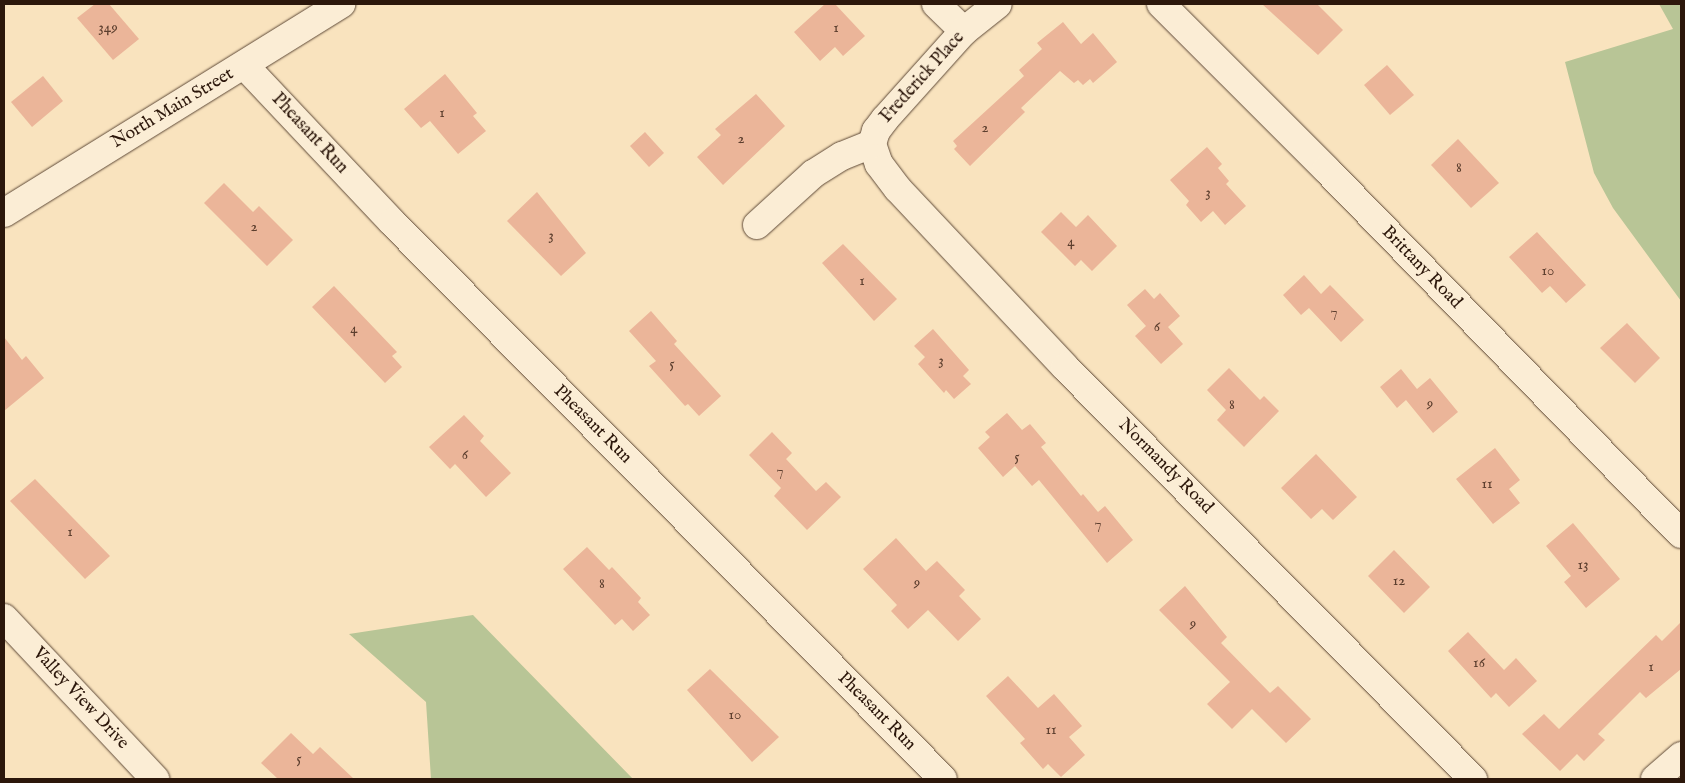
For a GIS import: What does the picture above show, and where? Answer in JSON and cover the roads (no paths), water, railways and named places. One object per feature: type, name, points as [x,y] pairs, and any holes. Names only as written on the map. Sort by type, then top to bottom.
[{"type":"street","name":"North Main Street","points":[[4,213],[245,66],[341,4]]},
{"type":"street","points":[[936,4],[964,31]]},
{"type":"street","name":"Frederick Place","points":[[757,225],[813,174],[842,156],[872,144],[880,125],[964,31],[998,4]]},
{"type":"street","name":"Brittany Road","points":[[1160,4],[1326,169],[1681,534]]},
{"type":"street","name":"Pheasant Run","points":[[245,66],[392,222],[943,779]]},
{"type":"street","name":"Normandy Road","points":[[872,144],[879,164],[898,189],[1051,352],[1473,779]]},
{"type":"street","name":"Valley View Drive","points":[[4,618],[155,779]]},
{"type":"street","points":[[1655,779],[1681,756]]}]
